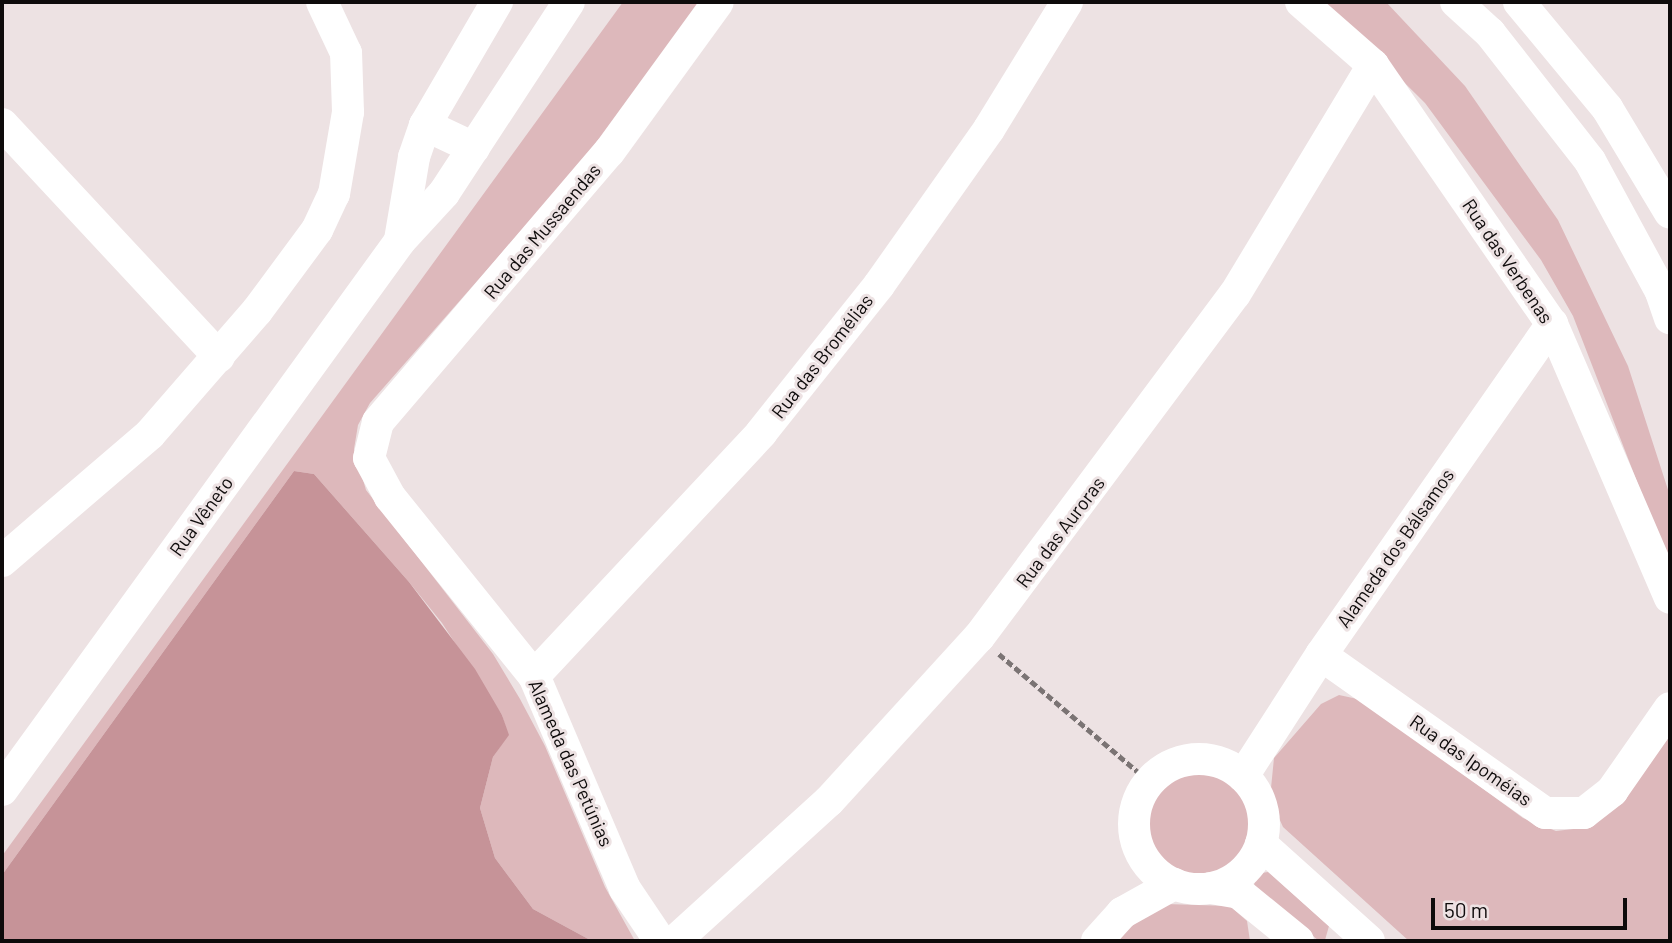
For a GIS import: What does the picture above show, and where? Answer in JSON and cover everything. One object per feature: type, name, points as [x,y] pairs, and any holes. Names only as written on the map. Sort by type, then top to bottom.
[{"type":"street","points":[[2,561],[150,434],[219,357],[295,264],[334,194],[347,130],[346,52],[322,2]]},
{"type":"street","name":"Rua Vêneto","points":[[400,241],[414,157],[425,125],[497,2]]},
{"type":"street","name":"Rua Vêneto","points":[[2,790],[400,241],[444,193],[569,2]]},
{"type":"street","name":"Rua das Mussaendas","points":[[369,458],[378,422],[609,152],[718,2]]},
{"type":"street","name":"Rua das Bromélias","points":[[534,676],[761,433],[870,295],[989,129],[1067,2]]},
{"type":"street","name":"Rua das Verbenas","points":[[1301,2],[1373,65],[1552,324],[1670,598]]},
{"type":"street","points":[[1456,2],[1490,33],[1590,161],[1661,292],[1670,318]]},
{"type":"street","points":[[1519,2],[1607,108],[1670,213]]},
{"type":"street","name":"Rua das Auroras","points":[[675,941],[829,801],[979,637],[1235,294],[1373,65]]},
{"type":"street","points":[[2,124],[219,357]]},
{"type":"street","points":[[425,125],[474,148]]},
{"type":"street","name":"Alameda dos Bálsamos","points":[[1243,776],[1321,655],[1552,324]]},
{"type":"street","name":"Alameda das Petúnias","points":[[369,458],[390,497],[534,676],[625,889],[660,941]]},
{"type":"street","name":"Rua das Ipoméias","points":[[1321,655],[1545,813],[1584,813],[1612,791],[1670,708]]},
{"type":"street","points":[[1122,913],[1139,850],[1134,813],[1149,780],[1185,760],[1206,758],[1226,764],[1243,776],[1262,808],[1261,844],[1242,873],[1211,888]]},
{"type":"street","points":[[1261,844],[1354,936]]},
{"type":"street","points":[[1139,850],[1148,864],[1174,884],[1239,893],[1298,941]]},
{"type":"street","points":[[1097,941],[1122,913],[1174,884]]},
{"type":"path","points":[[979,637],[1149,780]]},
{"type":"shaded area","points":[[623,2],[700,2],[593,149],[370,403],[358,425],[354,449],[366,490],[493,654],[520,699],[545,746],[605,887],[635,941],[592,941],[533,909],[495,858],[480,808],[493,757],[508,735],[502,715],[442,623],[409,582],[314,474],[294,471],[2,875],[2,856]]},
{"type":"shaded area","points":[[1323,2],[1386,2],[1465,86],[1558,220],[1628,366],[1670,496],[1670,567],[1573,316],[1541,260],[1425,103]]},
{"type":"shaded area","points":[[294,471],[314,474],[409,582],[475,669],[502,715],[509,735],[493,757],[480,808],[495,858],[533,909],[592,941],[2,941],[2,875]]},
{"type":"shaded area","points":[[1339,695],[1362,700],[1523,818],[1556,831],[1582,828],[1670,733],[1670,941],[1409,941],[1283,827],[1270,798],[1274,758],[1321,704]]},
{"type":"shaded area","points":[[1199,773],[1219,777],[1235,788],[1246,804],[1250,824],[1246,844],[1235,860],[1219,871],[1199,875],[1179,871],[1163,860],[1152,844],[1148,824],[1152,804],[1163,788],[1179,777]]},
{"type":"shaded area","points":[[1268,872],[1329,926],[1325,940],[1319,941],[1254,886],[1256,874]]},
{"type":"shaded area","points":[[1165,904],[1230,906],[1247,921],[1250,941],[1113,941],[1136,914]]}]
